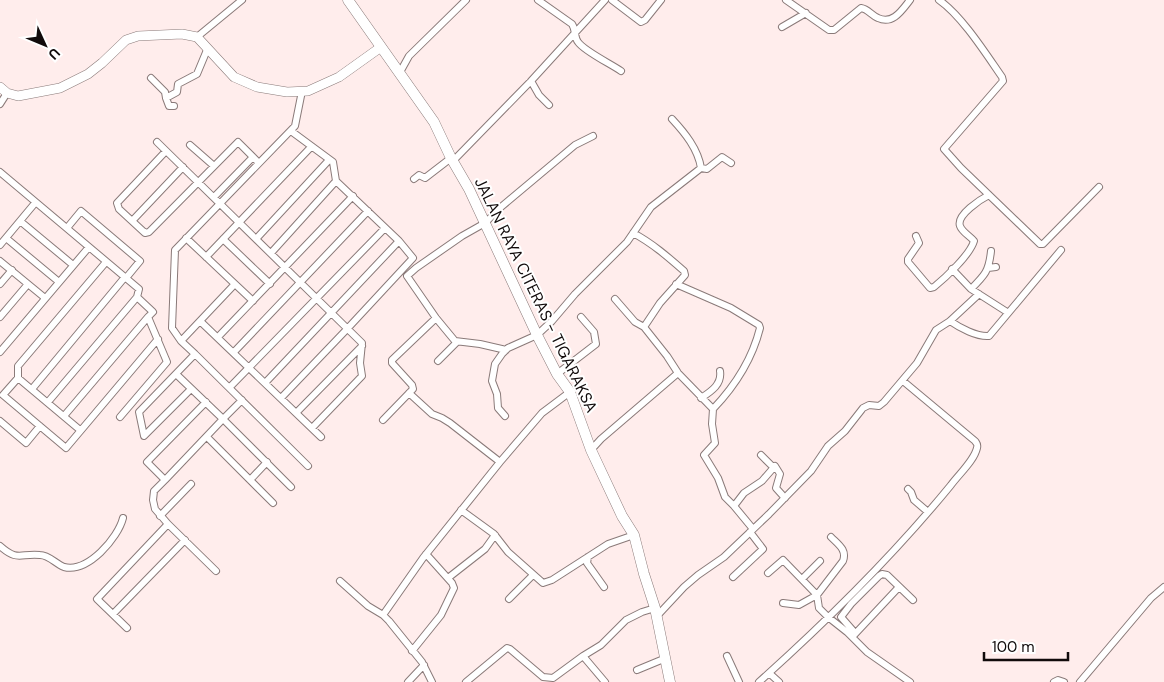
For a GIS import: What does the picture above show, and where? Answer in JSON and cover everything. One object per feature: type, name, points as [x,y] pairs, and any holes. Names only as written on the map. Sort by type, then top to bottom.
[{"type":"main road","name":"JALAN RAYA CITERAS - TIGARAKSA","points":[[348,0],[434,122],[452,160],[469,189],[537,335],[557,374],[570,392],[592,450],[622,516],[634,535],[656,612],[670,682]]},
{"type":"street","points":[[197,37],[242,0]]},
{"type":"street","points":[[399,74],[410,56],[466,0]]},
{"type":"street","points":[[538,0],[572,24],[580,45],[621,71]]},
{"type":"street","points":[[414,179],[419,175],[425,178],[452,160],[531,82],[605,0]]},
{"type":"street","points":[[612,0],[641,22],[645,20],[661,0]]},
{"type":"street","points":[[786,0],[825,28],[834,30],[861,8],[864,8],[878,18],[894,18],[898,16],[910,0]]},
{"type":"street","points":[[941,0],[982,48],[1003,79],[1002,84],[944,149],[1038,243],[1043,244],[1099,187]]},
{"type":"street","points":[[782,27],[806,13]]},
{"type":"street","points":[[0,104],[4,90],[18,96],[60,88],[88,74],[126,40],[138,36],[182,34],[197,37],[234,77],[257,86],[288,92],[308,91],[339,77],[381,47]]},
{"type":"street","points":[[166,98],[176,92],[178,84],[197,74],[207,50]]},
{"type":"street","points":[[151,78],[164,92],[169,106],[174,106]]},
{"type":"street","points":[[531,82],[539,95],[549,105]]},
{"type":"street","points":[[302,91],[295,126],[175,250],[172,328],[181,341],[230,387],[308,466]]},
{"type":"street","points":[[672,119],[686,134],[701,168]]},
{"type":"street","points":[[281,398],[413,258],[400,241],[336,181],[333,162],[291,131]]},
{"type":"street","points":[[506,350],[480,344],[457,342],[436,318],[407,278],[408,274],[462,236],[485,223],[501,207],[575,145],[593,136]]},
{"type":"street","points":[[158,142],[359,338],[362,346],[360,363],[362,376],[312,428]]},
{"type":"street","points":[[166,151],[117,203],[119,209],[144,232],[148,233],[238,142],[260,163]]},
{"type":"street","points":[[190,145],[214,166]]},
{"type":"street","points":[[206,257],[311,147]]},
{"type":"street","points":[[214,197],[254,157]]},
{"type":"street","points":[[505,416],[498,408],[497,394],[492,381],[495,364],[506,350],[537,335],[627,242],[651,207],[701,168],[706,169],[722,157],[731,163]]},
{"type":"street","points":[[256,239],[329,160]]},
{"type":"street","points":[[132,221],[183,167]]},
{"type":"street","points":[[0,172],[139,289],[137,297],[48,402]]},
{"type":"street","points":[[271,253],[336,181]]},
{"type":"street","points":[[916,236],[919,242],[908,262],[930,288],[936,286],[966,254],[974,241],[960,227],[961,218],[967,210],[989,194]]},
{"type":"street","points":[[218,337],[353,196]]},
{"type":"street","points":[[0,245],[35,203]]},
{"type":"street","points":[[234,352],[368,210]]},
{"type":"street","points":[[32,389],[140,261],[81,211],[67,228]]},
{"type":"street","points":[[20,221],[73,266]]},
{"type":"street","points":[[230,387],[384,228]]},
{"type":"street","points":[[632,233],[658,248],[684,271],[685,275],[660,303],[644,327]]},
{"type":"street","points":[[6,238],[60,282]]},
{"type":"street","points":[[186,238],[253,301]]},
{"type":"street","points":[[223,239],[270,284]]},
{"type":"street","points":[[265,383],[400,241]]},
{"type":"street","points":[[0,352],[89,247]]},
{"type":"street","points":[[950,321],[956,326],[986,337],[990,335],[1061,250]]},
{"type":"street","points":[[972,290],[985,276],[991,251]]},
{"type":"street","points":[[0,261],[45,298]]},
{"type":"street","points":[[106,262],[18,366],[18,378],[2,397],[66,448],[158,339]]},
{"type":"street","points":[[988,268],[996,267]]},
{"type":"street","points":[[0,284],[12,270]]},
{"type":"street","points":[[952,270],[972,290],[1008,312]]},
{"type":"street","points":[[0,317],[28,284]]},
{"type":"street","points":[[676,284],[731,308],[760,328],[739,378],[731,390],[713,409],[712,424],[715,441],[704,454],[718,478],[725,496],[763,549],[733,577]]},
{"type":"street","points":[[181,341],[234,285]]},
{"type":"street","points":[[466,682],[507,648],[548,680],[601,645],[626,620],[642,612],[656,612],[684,587],[724,557],[785,498],[811,471],[828,446],[845,431],[863,408],[869,404],[875,406],[882,404],[922,356],[936,330],[950,321],[979,294]]},
{"type":"street","points":[[64,416],[153,312],[137,297]]},
{"type":"street","points":[[615,299],[636,322],[644,327],[678,373],[713,409]]},
{"type":"street","points":[[120,417],[167,362],[148,317]]},
{"type":"street","points":[[557,374],[596,344],[594,332],[581,317]]},
{"type":"street","points":[[383,420],[413,389],[412,385],[392,363],[392,360],[436,318]]},
{"type":"street","points":[[200,321],[321,437]]},
{"type":"street","points":[[438,361],[457,342]]},
{"type":"street","points":[[296,413],[362,346]]},
{"type":"street","points":[[191,389],[144,436],[139,412],[195,354]]},
{"type":"street","points":[[701,398],[712,391],[717,385],[721,377],[720,371]]},
{"type":"street","points":[[592,450],[601,439],[678,373]]},
{"type":"street","points":[[176,374],[292,487]]},
{"type":"street","points":[[18,378],[80,430]]},
{"type":"street","points":[[759,682],[848,598],[928,512],[972,459],[977,444],[903,381]]},
{"type":"street","points":[[383,615],[426,554],[500,462],[542,414],[570,392]]},
{"type":"street","points":[[409,393],[432,414],[442,418],[500,462]]},
{"type":"street","points":[[216,571],[160,516],[155,509],[154,491],[242,400]]},
{"type":"street","points":[[165,480],[147,462],[206,402]]},
{"type":"street","points":[[0,421],[26,443],[40,426]]},
{"type":"street","points":[[207,436],[273,503]]},
{"type":"street","points":[[761,454],[773,467],[776,466],[780,474],[776,488],[785,498]]},
{"type":"street","points":[[250,480],[267,462]]},
{"type":"street","points":[[734,506],[744,493],[762,481],[773,467]]},
{"type":"street","points":[[160,516],[191,484]]},
{"type":"street","points":[[908,489],[914,500],[928,512]]},
{"type":"street","points":[[461,510],[495,535],[508,552],[543,584],[608,544],[634,535]]},
{"type":"street","points":[[1,549],[15,556],[40,555],[65,567],[82,565],[90,561],[111,541],[122,524],[123,518]]},
{"type":"street","points":[[127,628],[97,599],[168,524]]},
{"type":"street","points":[[448,578],[485,549],[495,535]]},
{"type":"street","points":[[783,603],[799,605],[817,595],[844,558],[843,549],[832,537]]},
{"type":"street","points":[[113,614],[184,540]]},
{"type":"street","points":[[412,651],[441,615],[453,592],[454,586],[426,554]]},
{"type":"street","points":[[588,557],[587,564],[604,587]]},
{"type":"street","points":[[768,573],[783,560],[817,595],[819,608],[828,617],[854,635]]},
{"type":"street","points":[[802,579],[820,561]]},
{"type":"street","points":[[910,682],[867,652],[842,618],[851,604],[882,574],[887,575],[913,600]]},
{"type":"street","points":[[509,599],[533,575]]},
{"type":"street","points":[[340,582],[368,606],[383,615],[424,666],[432,682]]},
{"type":"street","points":[[854,635],[899,587]]},
{"type":"street","points":[[1080,682],[1152,598],[1164,587]]},
{"type":"street","points":[[583,656],[605,682]]},
{"type":"street","points":[[727,656],[739,682]]},
{"type":"street","points":[[637,670],[666,658]]},
{"type":"street","points":[[408,682],[424,666]]},
{"type":"street","points":[[769,673],[779,682]]},
{"type":"street","points":[[1054,682],[1058,680],[1064,682]]}]
